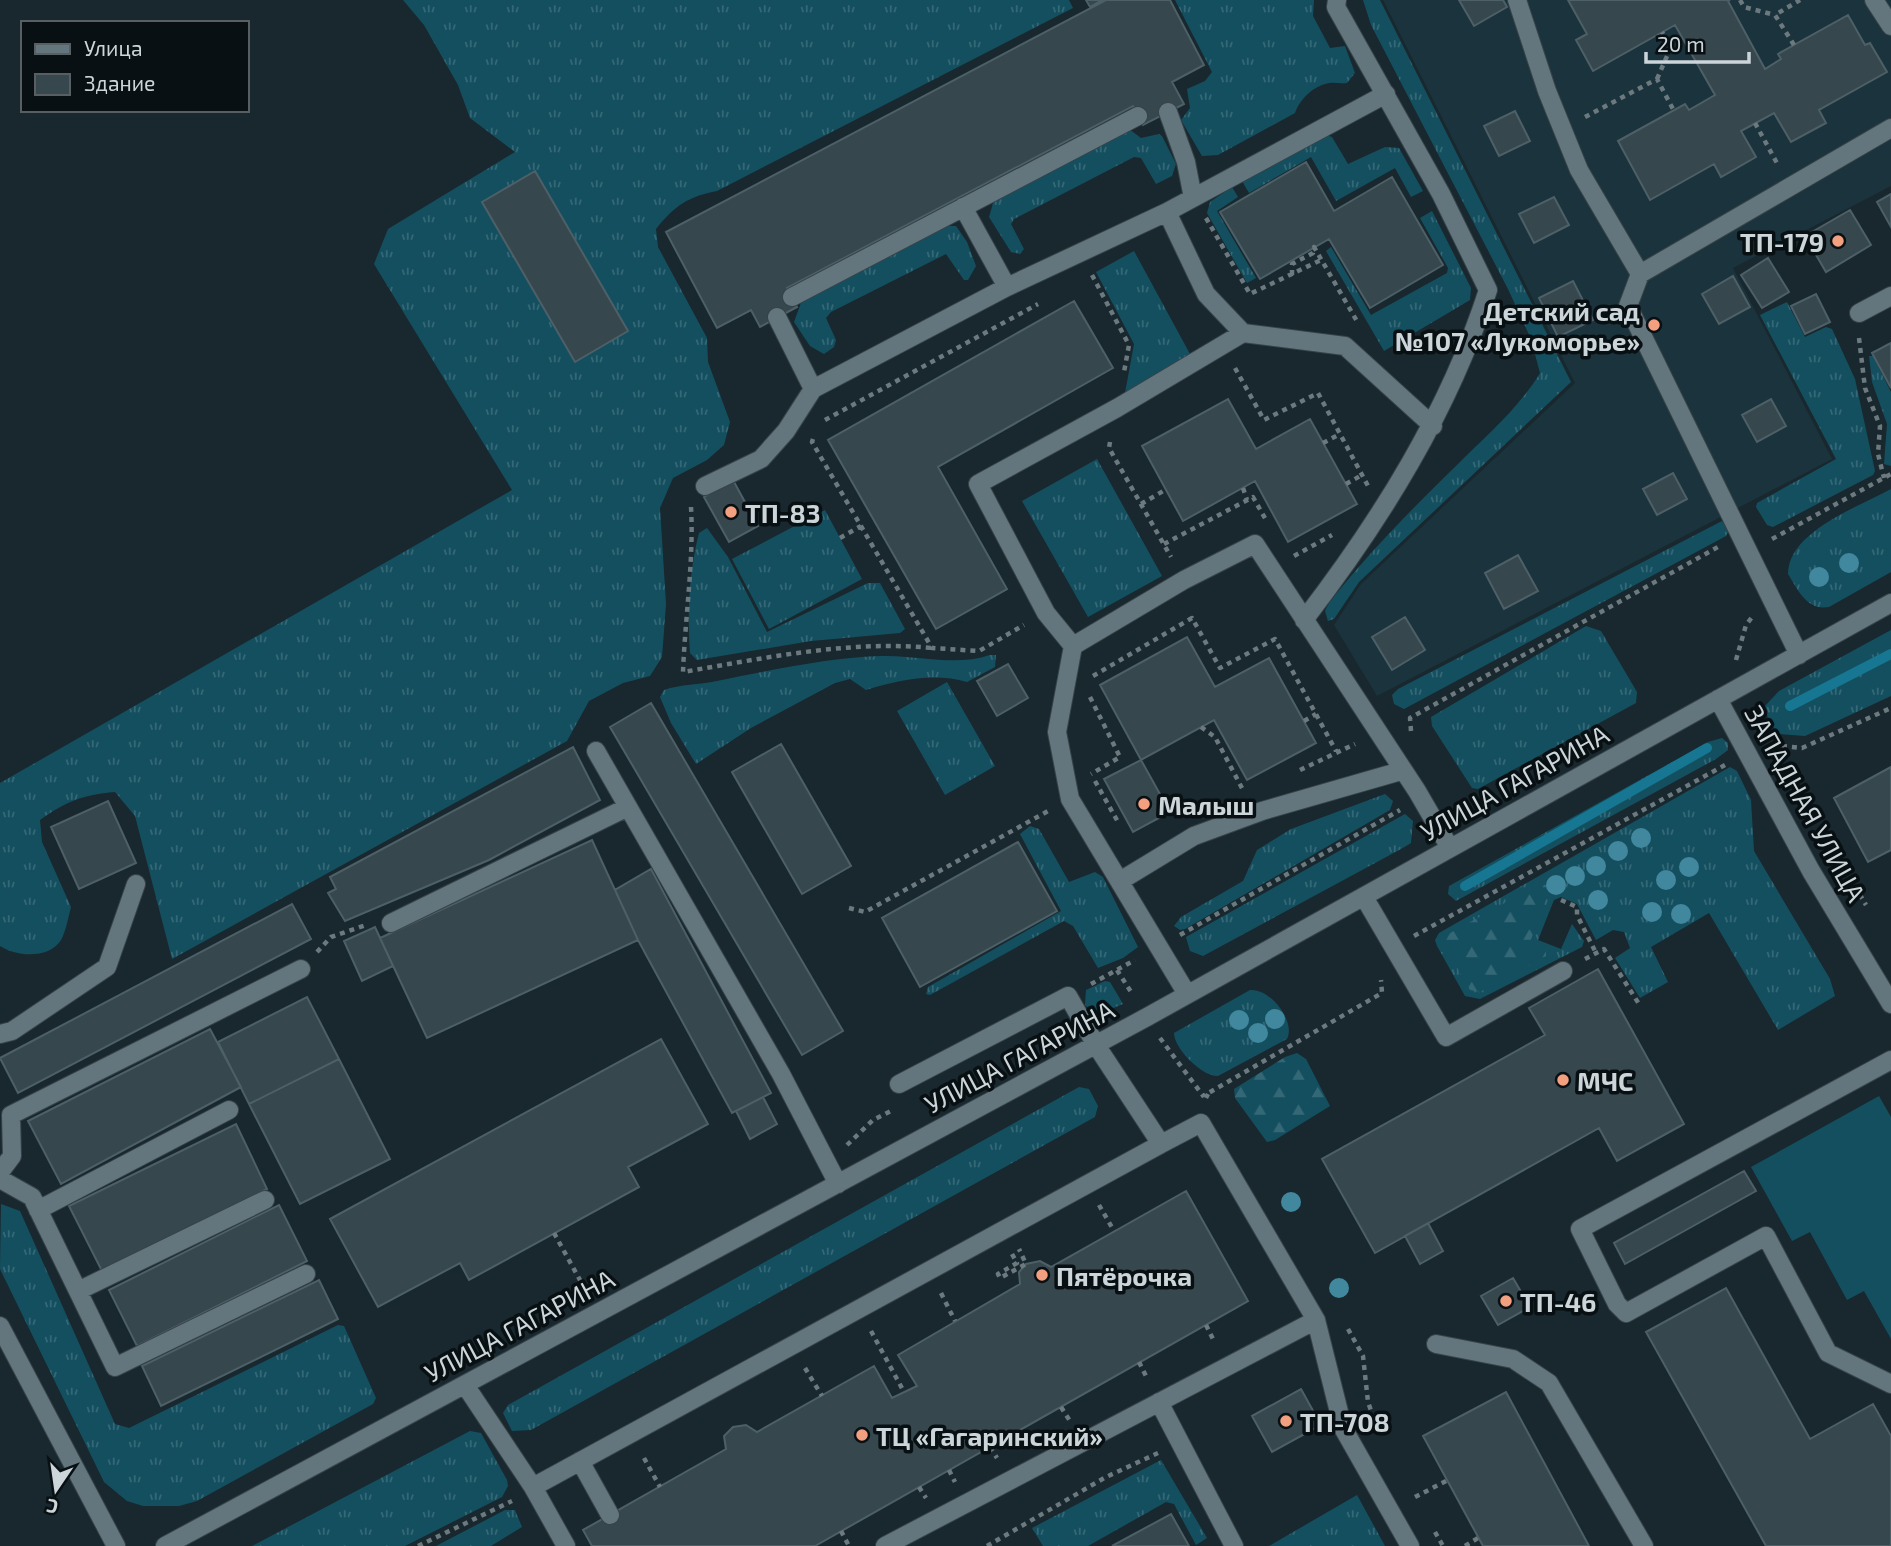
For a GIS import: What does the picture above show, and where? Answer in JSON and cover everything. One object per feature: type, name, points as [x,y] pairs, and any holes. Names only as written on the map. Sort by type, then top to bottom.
[{"type":"street","points":[[1304,620],[1354,555],[1433,426],[1488,290],[1441,194],[1336,7],[1337,0]]},
{"type":"street","points":[[1517,0],[1546,91],[1579,170],[1640,274]]},
{"type":"street","points":[[1874,0],[1891,26]]},
{"type":"street","points":[[705,486],[761,459],[786,430],[813,389],[1007,287],[1167,212],[1385,94]]},
{"type":"street","points":[[1168,112],[1195,197]]},
{"type":"street","points":[[792,297],[1138,116]]},
{"type":"street","points":[[1799,655],[1628,306],[1640,274],[1891,128]]},
{"type":"street","points":[[963,207],[1007,287]]},
{"type":"street","points":[[1167,212],[1206,294],[1243,333]]},
{"type":"street","points":[[1859,313],[1891,296]]},
{"type":"street","points":[[778,317],[813,389]]},
{"type":"street","points":[[1073,646],[1046,613],[978,484],[1117,408],[1243,333],[1345,346],[1433,426]]},
{"type":"street","points":[[1187,994],[1070,799],[1057,732],[1073,646],[1184,580],[1255,544],[1401,771],[1417,791],[1450,848]]},
{"type":"street","name":"УЛИЦА ГАГАРИНА","points":[[165,1546],[1096,1045],[1891,603]]},
{"type":"street","name":"ЗАПАДНАЯ УЛИЦА","points":[[1718,699],[1746,753],[1890,999]]},
{"type":"street","points":[[596,751],[781,1074],[838,1184]]},
{"type":"street","points":[[1120,881],[1194,836],[1262,811],[1401,771]]},
{"type":"street","points":[[390,923],[628,807]]},
{"type":"street","points":[[0,1034],[12,1031],[107,967],[136,884]]},
{"type":"street","points":[[1364,897],[1446,1037],[1563,971]]},
{"type":"street","points":[[0,1172],[12,1156],[11,1115],[301,969]]},
{"type":"street","points":[[899,1084],[1068,996],[1096,1045],[1161,1144]]},
{"type":"street","points":[[1891,1060],[1580,1229],[1617,1304],[1626,1313],[1766,1236],[1828,1353],[1891,1384]]},
{"type":"street","points":[[38,1210],[229,1110]]},
{"type":"street","points":[[527,1493],[580,1461],[1201,1123],[1316,1320],[1343,1428],[1410,1546]]},
{"type":"street","points":[[0,1179],[32,1197],[115,1367],[306,1274]]},
{"type":"street","points":[[78,1291],[265,1200]]},
{"type":"street","points":[[885,1546],[1156,1395],[1316,1320]]},
{"type":"street","points":[[0,1326],[116,1546]]},
{"type":"street","points":[[1436,1344],[1514,1359],[1549,1383],[1644,1546]]},
{"type":"street","points":[[465,1385],[527,1493],[566,1546]]},
{"type":"street","points":[[1156,1395],[1234,1546]]},
{"type":"street","points":[[580,1461],[610,1515]]},
{"type":"path","points":[[1740,0],[1744,7],[1775,15],[1794,45]]},
{"type":"path","points":[[1775,15],[1800,0]]},
{"type":"path","points":[[1562,129],[1657,79],[1671,47],[1662,32]]},
{"type":"path","points":[[1657,79],[1674,111]]},
{"type":"path","points":[[1755,123],[1791,187]]},
{"type":"path","points":[[1195,197],[1249,293],[1255,293],[1321,260]]},
{"type":"path","points":[[1292,275],[1293,264],[1313,253],[1314,247],[1371,344],[1371,369]]},
{"type":"path","points":[[1081,281],[1093,275],[1129,345],[1109,448],[1184,580]]},
{"type":"path","points":[[820,423],[1045,301]]},
{"type":"path","points":[[1859,313],[1859,348],[1865,388],[1880,426],[1878,454],[1884,478]]},
{"type":"path","points":[[1222,346],[1264,420],[1318,393],[1374,498]]},
{"type":"path","points":[[816,432],[812,442],[932,648]]},
{"type":"path","points":[[1323,443],[1340,434]]},
{"type":"path","points":[[1412,743],[1410,718],[1727,542],[1736,560],[1891,474]]},
{"type":"path","points":[[1346,484],[1362,475]]},
{"type":"path","points":[[705,486],[691,496],[693,535],[685,602],[683,672],[783,655],[890,644],[979,651],[1046,613]]},
{"type":"path","points":[[1243,488],[1247,500]]},
{"type":"path","points":[[1141,504],[1165,490]]},
{"type":"path","points":[[1164,544],[1254,497],[1267,522]]},
{"type":"path","points":[[840,538],[861,526]]},
{"type":"path","points":[[1287,558],[1340,531]]},
{"type":"path","points":[[1743,685],[1734,667],[1746,625],[1759,609]]},
{"type":"path","points":[[1082,682],[1192,618],[1220,668],[1275,639],[1336,751],[1292,775]]},
{"type":"path","points":[[849,908],[865,912],[1070,799],[1091,774],[1120,757],[1088,695]]},
{"type":"path","points":[[1205,1095],[1382,993],[1378,957],[1746,753],[1772,744],[1802,748],[1891,708]]},
{"type":"path","points":[[1304,721],[1316,714]]},
{"type":"path","points":[[1201,727],[1215,737],[1248,798]]},
{"type":"path","points":[[1768,735],[1779,756]]},
{"type":"path","points":[[1091,774],[1121,827]]},
{"type":"path","points":[[1077,1012],[1081,989],[1397,813],[1417,791]]},
{"type":"path","points":[[1821,828],[1868,910]]},
{"type":"path","points":[[1560,900],[1577,907],[1577,915],[1596,953]]},
{"type":"path","points":[[301,969],[331,937],[380,920],[390,923]]},
{"type":"path","points":[[1563,971],[1604,948],[1639,1004]]},
{"type":"path","points":[[1117,970],[1161,1040],[1212,1100]]},
{"type":"path","points":[[1201,1123],[1205,1095]]},
{"type":"path","points":[[827,1160],[839,1153],[873,1120],[897,1108]]},
{"type":"path","points":[[1087,1210],[1109,1198]]},
{"type":"path","points":[[1098,1204],[1114,1231]]},
{"type":"path","points":[[554,1233],[586,1292]]},
{"type":"path","points":[[999,1259],[1030,1242]]},
{"type":"path","points":[[1017,1263],[998,1274],[1000,1278],[1026,1264],[1022,1256]]},
{"type":"path","points":[[928,1298],[952,1285]]},
{"type":"path","points":[[940,1291],[955,1321]]},
{"type":"path","points":[[1343,1320],[1363,1356],[1368,1402],[1381,1440]]},
{"type":"path","points":[[859,1336],[882,1324]]},
{"type":"path","points":[[1206,1325],[1219,1351]]},
{"type":"path","points":[[870,1330],[904,1392]]},
{"type":"path","points":[[793,1373],[816,1361]]},
{"type":"path","points":[[1139,1362],[1156,1395]]},
{"type":"path","points":[[805,1367],[822,1396]]},
{"type":"path","points":[[987,1546],[1106,1477],[1163,1450]]},
{"type":"path","points":[[634,1464],[655,1451]]},
{"type":"path","points":[[644,1458],[660,1487]]},
{"type":"path","points":[[1415,1497],[1448,1480]]},
{"type":"path","points":[[1408,1486],[1421,1507]]},
{"type":"path","points":[[418,1546],[527,1493]]},
{"type":"path","points":[[1432,1527],[1443,1546]]},
{"type":"path","points":[[841,1531],[849,1546]]},
{"type":"path","points":[[1465,1546],[1478,1538]]},
{"type":"shaded area","name":"Детский сад №107 «Лукоморье»","points":[[1383,0],[1891,0],[1891,186],[1733,268],[1832,459],[1377,696],[1334,625],[1361,584],[1575,383]]},
{"type":"green space","points":[[403,0],[1069,0],[1073,8],[717,191],[690,199],[669,214],[656,229],[658,247],[707,338],[708,362],[730,422],[724,445],[707,460],[673,478],[660,508],[666,604],[662,657],[650,676],[623,683],[589,701],[567,741],[172,959],[135,816],[115,792],[75,800],[40,820],[42,842],[71,907],[63,936],[56,946],[41,953],[24,954],[7,950],[0,946],[0,783],[512,490],[374,264],[388,229],[515,152],[470,118],[458,85],[424,25]]},
{"type":"green space","points":[[1175,0],[1314,0],[1313,16],[1330,48],[1345,46],[1355,73],[1347,83],[1329,83],[1318,87],[1304,98],[1295,113],[1218,155],[1202,156],[1181,120],[1190,108],[1187,89],[1205,81],[1212,72]]},
{"type":"green space","points":[[1363,0],[1380,0],[1571,382],[1359,582],[1334,619],[1328,621],[1325,611],[1329,603],[1359,566],[1502,421],[1540,373],[1531,339],[1508,289],[1371,25]]},
{"type":"green space","points":[[1129,129],[1141,138],[1159,134],[1162,136],[1176,164],[1172,176],[1156,184],[1141,158],[1134,157],[1014,219],[1011,224],[1024,249],[1020,254],[1011,252],[989,217],[994,200]]},
{"type":"green space","points":[[1326,135],[1332,137],[1348,164],[1385,147],[1399,148],[1423,191],[1411,197],[1395,168],[1336,201],[1311,157],[1249,193],[1242,181]]},
{"type":"green space","points":[[1232,187],[1238,197],[1217,211],[1256,278],[1247,283],[1207,213],[1210,202]]},
{"type":"green space","points":[[1432,211],[1471,288],[1470,300],[1384,351],[1326,251],[1331,247],[1371,315],[1447,273],[1448,268],[1420,218]]},
{"type":"green space","points":[[944,226],[956,226],[967,242],[976,266],[968,280],[964,280],[946,254],[831,312],[826,318],[836,340],[834,347],[824,354],[810,346],[794,322],[802,300]]},
{"type":"green space","points":[[1134,251],[1190,354],[1125,393],[1134,344],[1096,272]]},
{"type":"green space","points":[[1787,302],[1805,337],[1826,327],[1832,329],[1855,379],[1875,471],[1873,475],[1773,527],[1767,525],[1756,507],[1757,503],[1836,459],[1760,315]]},
{"type":"green space","points":[[1869,356],[1873,356],[1891,392],[1891,466],[1884,464],[1887,424],[1872,382]]},
{"type":"green space","points":[[1097,459],[1162,576],[1088,617],[1022,501]]},
{"type":"green space","points":[[1891,489],[1891,572],[1829,607],[1809,603],[1788,574],[1791,559],[1799,546],[1827,522]]},
{"type":"green space","points":[[825,510],[862,579],[769,629],[732,559]]},
{"type":"green space","points":[[1722,521],[1729,530],[1726,536],[1404,709],[1394,704],[1392,695],[1398,689]]},
{"type":"green space","points":[[707,528],[728,557],[767,632],[868,583],[880,583],[905,629],[900,633],[811,641],[697,660],[690,653],[690,593],[699,533]]},
{"type":"green space","points":[[1586,626],[1601,631],[1637,692],[1636,703],[1478,789],[1472,788],[1432,726],[1431,717]]},
{"type":"green space","points":[[1891,630],[1891,696],[1805,736],[1779,734],[1770,723],[1764,707],[1779,691]]},
{"type":"green space","points":[[996,655],[995,667],[967,682],[916,678],[866,690],[850,679],[835,683],[751,728],[696,764],[671,723],[660,697],[664,690],[677,687],[842,659],[896,656],[964,660]]},
{"type":"green space","points":[[947,682],[995,766],[945,795],[897,711]]},
{"type":"green space","points":[[1722,738],[1728,743],[1728,750],[1716,759],[1456,901],[1448,894],[1449,886],[1708,742]]},
{"type":"green space","points":[[1730,767],[1737,771],[1751,800],[1754,851],[1830,979],[1835,996],[1778,1030],[1709,913],[1651,947],[1668,982],[1640,998],[1615,958],[1630,948],[1624,932],[1613,930],[1596,940],[1577,904],[1561,897],[1554,900],[1538,940],[1561,949],[1572,924],[1584,941],[1582,947],[1480,999],[1465,996],[1437,946],[1435,940],[1439,933]]},
{"type":"green space","points":[[1385,794],[1393,801],[1390,810],[1185,929],[1180,930],[1174,926],[1181,917],[1243,881],[1257,850],[1291,829]]},
{"type":"green space","points":[[1405,814],[1413,821],[1411,843],[1203,956],[1190,951],[1186,937]]},
{"type":"green space","points":[[1030,826],[1039,829],[1069,882],[1095,872],[1103,877],[1138,947],[1123,958],[1098,968],[1073,926],[1064,921],[930,995],[926,994],[928,987],[1061,911],[1020,834]]},
{"type":"green space","points":[[1541,883],[1547,886],[1547,896],[1530,942],[1546,951],[1546,956],[1480,992],[1470,990],[1444,945],[1443,937]]},
{"type":"green space","points":[[1105,981],[1110,982],[1123,1004],[1097,1015],[1085,1005],[1086,990]]},
{"type":"green space","points":[[1250,990],[1265,994],[1279,1007],[1288,1023],[1287,1039],[1218,1076],[1205,1072],[1184,1054],[1174,1033]]},
{"type":"green space","points":[[1297,1053],[1306,1059],[1330,1106],[1275,1140],[1267,1142],[1235,1098],[1234,1089],[1285,1057]]},
{"type":"green space","points":[[1079,1087],[1089,1089],[1098,1106],[1095,1117],[531,1430],[512,1431],[503,1413],[508,1405]]},
{"type":"green space","points":[[1879,1096],[1891,1117],[1891,1339],[1864,1291],[1847,1300],[1810,1232],[1792,1241],[1751,1167]]},
{"type":"green space","points":[[1,1204],[20,1211],[115,1424],[129,1428],[338,1325],[344,1326],[376,1398],[373,1404],[197,1501],[179,1506],[143,1506],[127,1501],[104,1482],[0,1269]]},
{"type":"green space","points":[[470,1431],[481,1433],[507,1480],[508,1486],[502,1497],[405,1546],[252,1546]]},
{"type":"green space","points":[[1161,1460],[1207,1538],[1196,1545],[1174,1504],[1166,1502],[1088,1546],[1043,1546],[1032,1528]]},
{"type":"green space","points":[[1357,1495],[1385,1546],[1269,1546]]},
{"type":"green space","points":[[505,1510],[515,1510],[522,1527],[491,1546],[436,1546]]},
{"type":"building","points":[[1086,0],[1102,0],[1090,7]]},
{"type":"building","points":[[1106,0],[1170,0],[1204,65],[1172,82],[1184,104],[1143,125],[1133,106],[787,288],[797,307],[760,327],[751,310],[717,328],[666,232]]},
{"type":"building","points":[[1459,0],[1503,0],[1507,7],[1474,26]]},
{"type":"building","points":[[1568,0],[1730,0],[1728,1],[1765,69],[1781,59],[1778,54],[1848,15],[1865,45],[1870,43],[1887,72],[1819,110],[1826,123],[1791,142],[1774,113],[1741,131],[1756,157],[1721,177],[1714,164],[1650,200],[1618,141],[1685,104],[1689,110],[1715,95],[1675,25],[1593,71],[1576,40],[1587,34]]},
{"type":"building","points":[[1515,111],[1530,141],[1499,156],[1484,126]]},
{"type":"building","points":[[1306,162],[1334,211],[1392,177],[1443,265],[1370,308],[1329,239],[1260,279],[1220,212]]},
{"type":"building","points":[[535,171],[628,331],[575,362],[482,202]]},
{"type":"building","points":[[1891,194],[1891,227],[1877,202]]},
{"type":"building","points":[[1554,197],[1569,225],[1534,243],[1519,214]]},
{"type":"building","name":"ТП-179","points":[[1850,210],[1871,245],[1826,272],[1805,236]]},
{"type":"building","points":[[1768,258],[1789,292],[1762,308],[1741,275]]},
{"type":"building","points":[[1733,276],[1750,307],[1719,324],[1702,294]]},
{"type":"building","points":[[1573,281],[1593,320],[1558,337],[1539,298]]},
{"type":"building","points":[[1816,294],[1830,322],[1805,334],[1791,306]]},
{"type":"building","points":[[1074,301],[1113,368],[938,467],[1007,589],[936,629],[828,440]]},
{"type":"building","points":[[1891,343],[1891,388],[1872,353]]},
{"type":"building","points":[[1228,399],[1256,449],[1310,419],[1357,504],[1288,542],[1255,481],[1183,521],[1142,446]]},
{"type":"building","points":[[1771,399],[1786,426],[1757,442],[1742,415]]},
{"type":"building","points":[[1673,473],[1687,499],[1657,515],[1643,489]]},
{"type":"building","name":"ТП-83","points":[[733,480],[758,526],[729,542],[704,497]]},
{"type":"building","points":[[1518,555],[1538,591],[1504,609],[1485,573]]},
{"type":"building","points":[[1405,617],[1425,650],[1392,670],[1372,637]]},
{"type":"building","points":[[1187,637],[1215,687],[1269,658],[1316,743],[1247,780],[1214,720],[1141,760],[1100,685]]},
{"type":"building","points":[[1008,664],[1028,698],[997,716],[977,681]]},
{"type":"building","points":[[651,703],[843,1031],[802,1055],[610,727]]},
{"type":"building","points":[[781,744],[851,866],[802,894],[732,772]]},
{"type":"building","points":[[573,747],[600,800],[489,860],[345,921],[328,893],[336,889],[330,877]]},
{"type":"building","points":[[1141,760],[1170,812],[1133,832],[1104,779]]},
{"type":"building","points":[[1891,767],[1891,850],[1868,862],[1834,798]]},
{"type":"building","points":[[108,801],[136,863],[79,889],[51,827]]},
{"type":"building","points":[[592,840],[638,940],[427,1038],[380,938]]},
{"type":"building","points":[[1018,842],[1057,911],[920,987],[882,918]]},
{"type":"building","points":[[651,869],[771,1093],[732,1113],[638,940],[615,890]]},
{"type":"building","points":[[292,904],[311,939],[18,1093],[0,1058]]},
{"type":"building","points":[[375,927],[393,966],[362,981],[344,941]]},
{"type":"building","name":"МЧС","points":[[1598,969],[1684,1124],[1617,1161],[1599,1128],[1375,1253],[1322,1159],[1545,1035],[1529,1008]]},
{"type":"building","points":[[307,997],[339,1059],[249,1104],[218,1042]]},
{"type":"building","points":[[210,1029],[241,1087],[61,1184],[28,1121]]},
{"type":"building","points":[[661,1039],[708,1124],[628,1167],[639,1187],[469,1280],[460,1263],[378,1307],[330,1219]]},
{"type":"building","points":[[339,1059],[390,1159],[300,1204],[249,1104]]},
{"type":"building","points":[[763,1097],[777,1124],[750,1139],[736,1111]]},
{"type":"building","points":[[236,1124],[267,1189],[103,1273],[69,1206]]},
{"type":"building","points":[[1744,1171],[1756,1191],[1625,1264],[1614,1243]]},
{"type":"building","points":[[1186,1191],[1248,1301],[815,1546],[592,1546],[583,1530],[726,1449],[724,1436],[733,1427],[746,1425],[757,1432],[874,1366],[892,1398],[917,1386],[898,1355],[1020,1284],[1019,1272],[1026,1264],[1040,1261],[1051,1267]]},
{"type":"building","points":[[279,1205],[307,1261],[137,1346],[109,1290]]},
{"type":"building","points":[[1428,1223],[1443,1251],[1420,1264],[1405,1236]]},
{"type":"building","name":"ТП-46","points":[[1513,1278],[1530,1307],[1498,1325],[1481,1296]]},
{"type":"building","points":[[319,1280],[338,1319],[161,1406],[142,1366]]},
{"type":"building","points":[[1726,1288],[1810,1439],[1873,1404],[1891,1436],[1891,1546],[1766,1546],[1646,1332]]},
{"type":"building","name":"ТП-708","points":[[1301,1389],[1321,1425],[1272,1452],[1252,1416]]},
{"type":"building","points":[[1506,1392],[1589,1546],[1483,1546],[1423,1436]]},
{"type":"building","points":[[1171,1514],[1189,1546],[1112,1546]]},
{"type":"waterway","points":[[1790,706],[1891,654]]},
{"type":"waterway","points":[[1465,886],[1707,748]]},
{"type":"place","name":"ТП-179","points":[[1838,241]]},
{"type":"place","name":"Детский сад №107 «Лукоморье»","points":[[1654,325]]},
{"type":"place","name":"ТП-83","points":[[731,512]]},
{"type":"place","name":"Малыш","points":[[1144,804]]},
{"type":"place","name":"МЧС","points":[[1563,1080]]},
{"type":"place","name":"Пятёрочка","points":[[1042,1275]]},
{"type":"place","name":"ТП-46","points":[[1506,1301]]},
{"type":"place","name":"ТП-708","points":[[1286,1421]]},
{"type":"place","name":"ТЦ «Гагаринский»","points":[[862,1435]]}]
